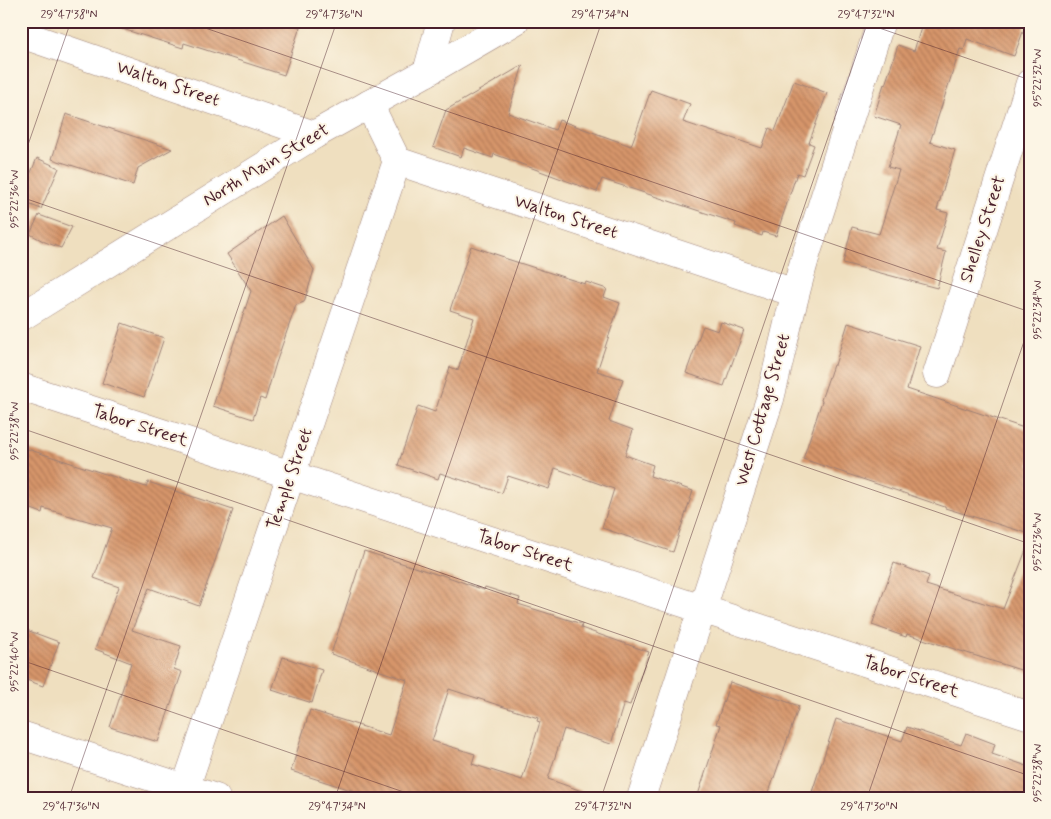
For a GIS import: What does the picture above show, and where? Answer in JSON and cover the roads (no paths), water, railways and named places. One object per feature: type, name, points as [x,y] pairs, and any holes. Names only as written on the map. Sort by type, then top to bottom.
[{"type":"street","points":[[428,72],[441,21]]},
{"type":"street","name":"North Main Street","points":[[21,317],[314,134],[428,72],[515,21]]},
{"type":"street","name":"West Cottage Street","points":[[641,798],[770,399],[806,255],[881,21]]},
{"type":"street","name":"Walton Street","points":[[21,34],[314,134]]},
{"type":"street","name":"Shelley Street","points":[[937,374],[1030,83]]},
{"type":"street","points":[[369,104],[397,161]]},
{"type":"street","name":"Walton Street","points":[[397,161],[795,293]]},
{"type":"street","name":"Temple Street","points":[[184,793],[397,161]]},
{"type":"street","name":"Tabor Street","points":[[21,387],[1030,716]]},
{"type":"street","points":[[21,735],[184,793],[216,798]]}]
